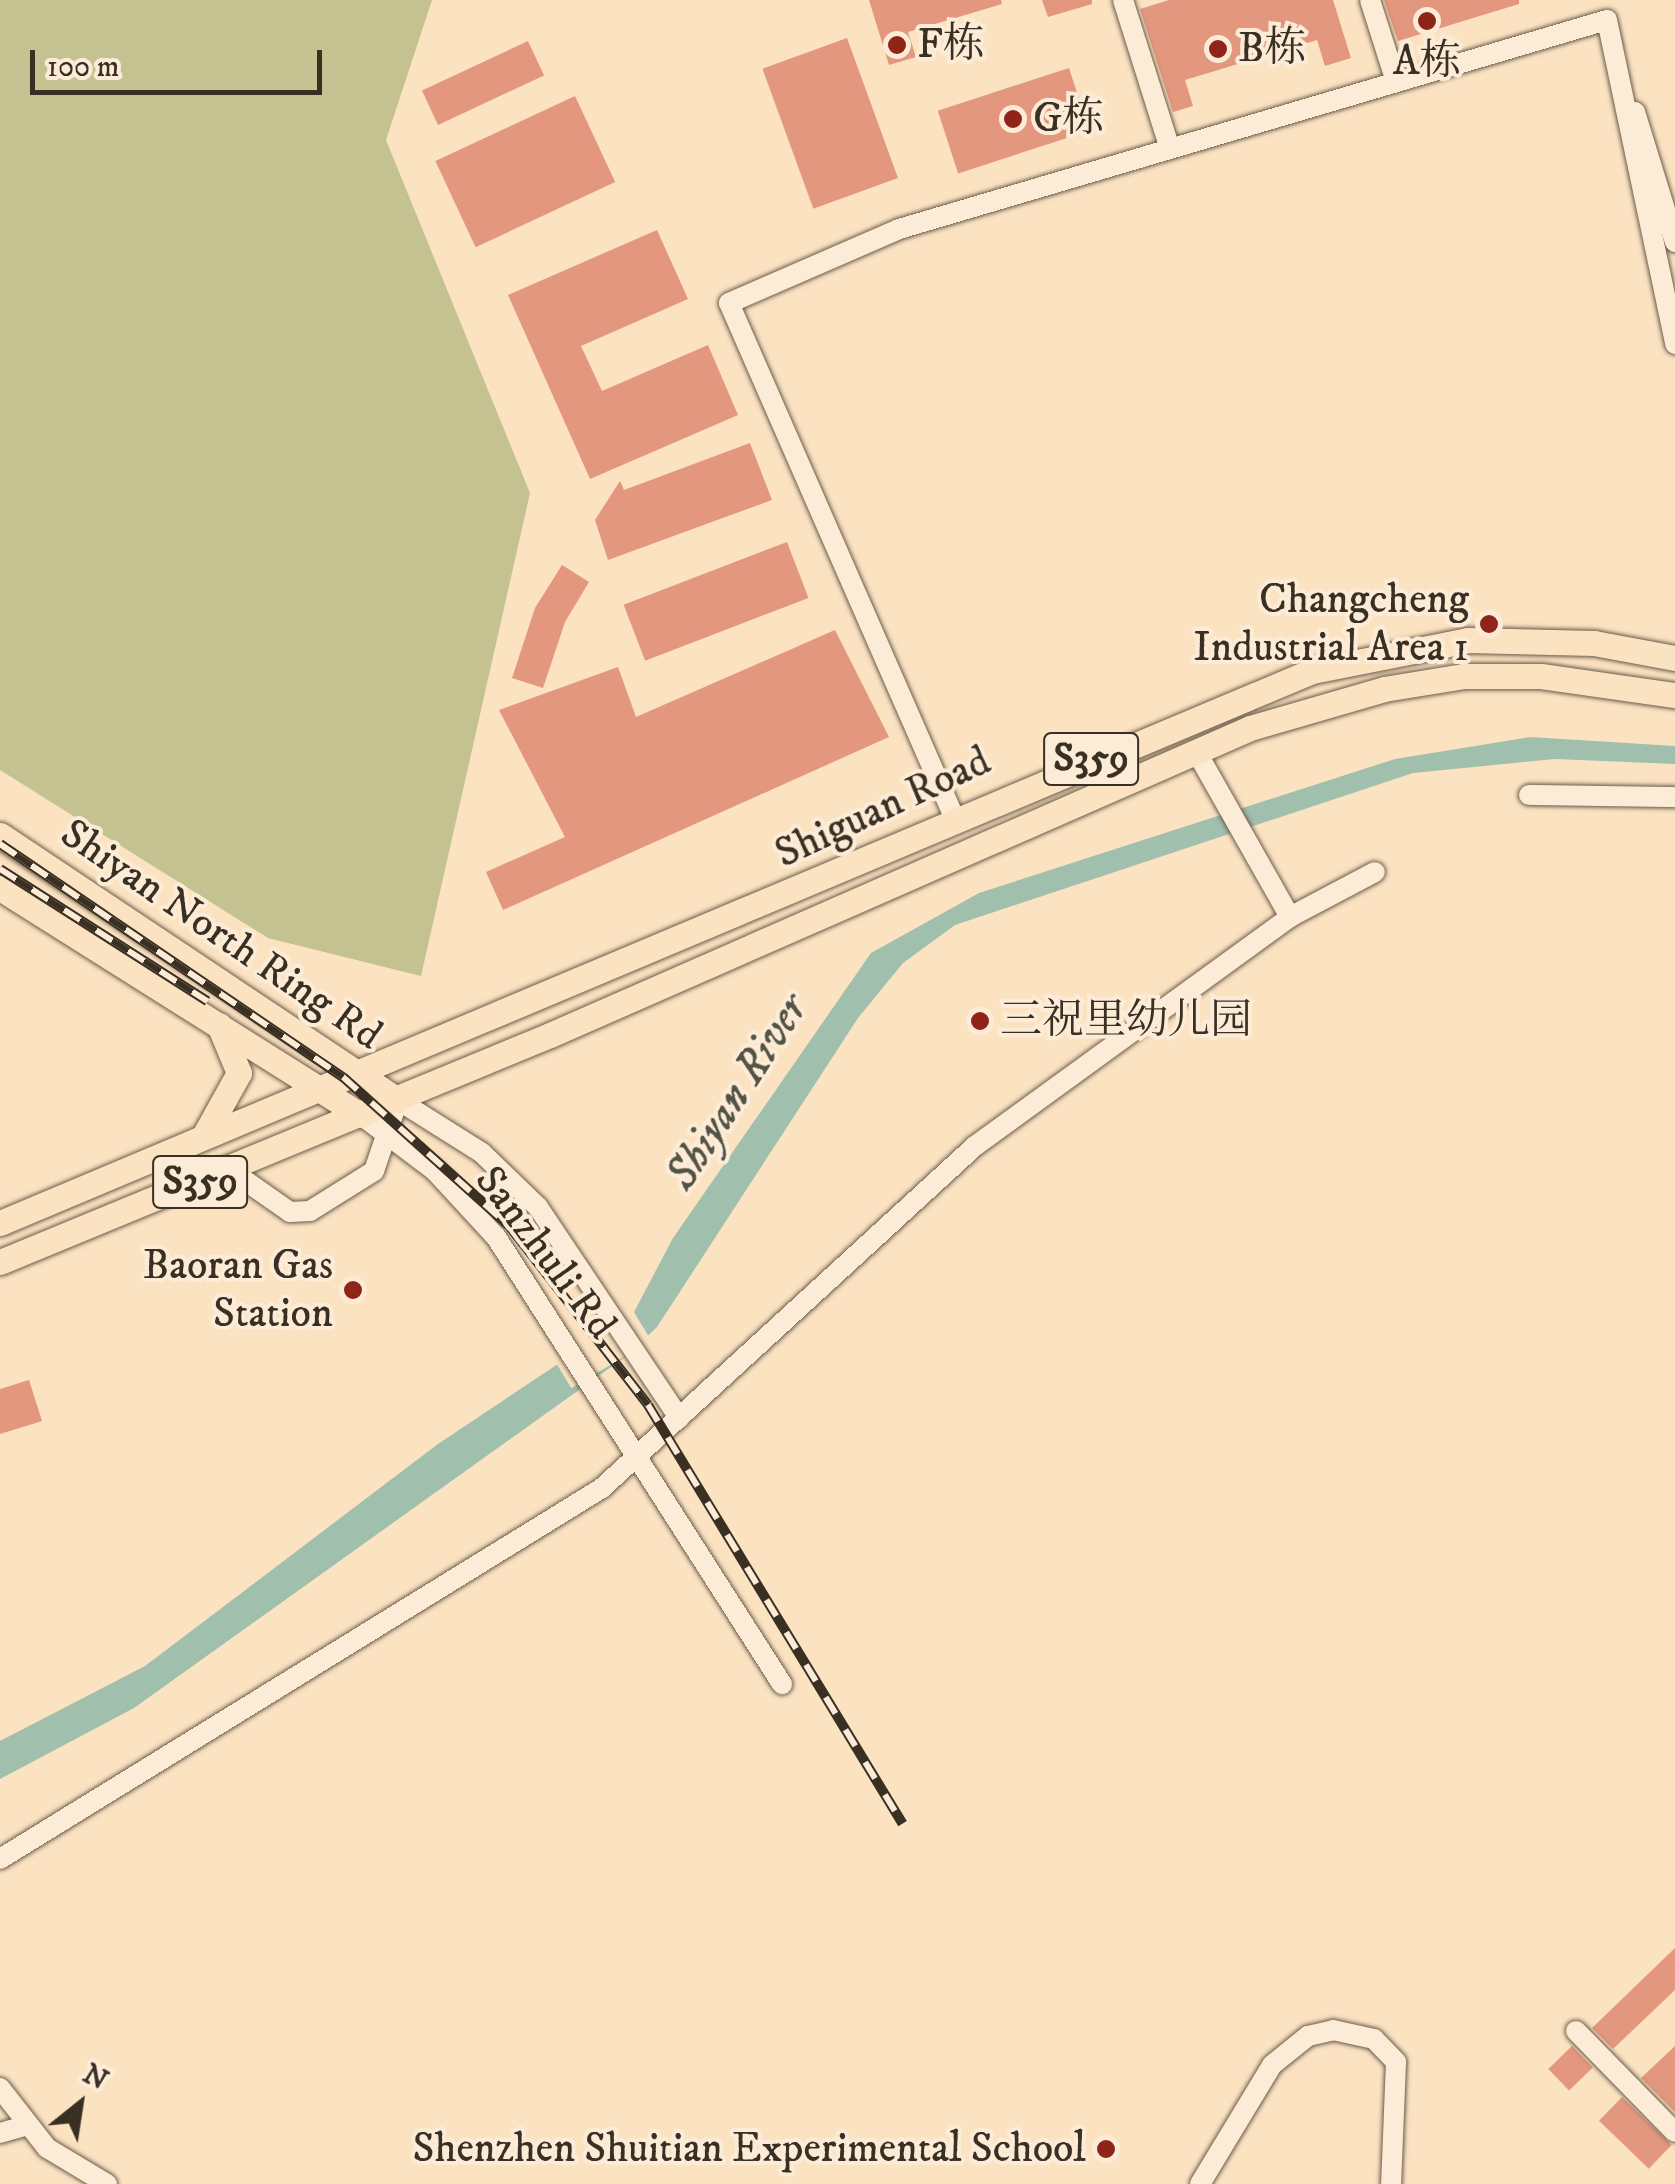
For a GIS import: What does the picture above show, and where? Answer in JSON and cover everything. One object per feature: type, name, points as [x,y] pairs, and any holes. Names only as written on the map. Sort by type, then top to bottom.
[{"type":"main road","name":"Shiguan Road","points":[[954,817],[1227,702],[1385,651],[1540,640],[1675,658]]},
{"type":"main road","points":[[1644,651],[1675,640]]},
{"type":"main road","name":"Shiguan Road","points":[[398,1100],[1196,752],[1322,705],[1463,676],[1576,678],[1675,695]]},
{"type":"main road","name":"S359","points":[[0,1223],[204,1134],[842,875],[954,817]]},
{"type":"main road","name":"Shiyan North Ring Rd","points":[[0,836],[398,1100]]},
{"type":"main road","name":"Shiyan North Ring Rd","points":[[0,888],[212,1017],[362,1116]]},
{"type":"main road","points":[[204,1134],[239,1073],[233,1044],[212,1017]]},
{"type":"main road","name":"S359","points":[[0,1262],[398,1100]]},
{"type":"street","points":[[1123,0],[1170,149]]},
{"type":"street","points":[[1370,0],[1396,82]]},
{"type":"street","points":[[954,817],[728,303],[900,229],[1396,82],[1604,10]]},
{"type":"street","points":[[1604,10],[1674,233],[1648,240]]},
{"type":"street","points":[[1604,10],[1648,240],[1675,344]]},
{"type":"street","points":[[1196,752],[1290,916]]},
{"type":"street","points":[[1528,794],[1675,797]]},
{"type":"street","points":[[0,1859],[602,1488],[975,1146],[1290,916],[1375,872]]},
{"type":"street","points":[[230,1170],[303,1214],[374,1171],[398,1100]]},
{"type":"street","name":"Sanzhuli Rd","points":[[398,1100],[513,1181],[679,1418]]},
{"type":"street","name":"Sanzhuli Rd","points":[[362,1116],[469,1206],[608,1401],[782,1684]]},
{"type":"street","points":[[1200,2184],[1272,2065],[1308,2036],[1333,2030],[1374,2039],[1396,2062],[1391,2184]]},
{"type":"street","points":[[1576,2031],[1675,2132]]},
{"type":"street","points":[[0,2088],[24,2126],[107,2184]]},
{"type":"street","points":[[0,2133],[24,2126]]},
{"type":"shaded area","points":[[0,0],[432,0],[386,140],[530,493],[421,976],[268,938],[0,770]]},
{"type":"shaded area","points":[[1530,737],[1675,746],[1675,764],[1555,759],[1413,773],[955,925],[903,963],[858,1018],[657,1327],[625,1357],[134,1708],[0,1779],[0,1741],[145,1666],[438,1444],[633,1314],[673,1238],[871,953],[979,893],[1395,759]]},
{"type":"pier","points":[[631,1307],[651,1340],[571,1388],[551,1355]]},
{"type":"building","name":"F栋","points":[[869,0],[1001,0],[1002,4],[908,32],[916,57],[889,65]]},
{"type":"building","name":"F栋","points":[[1042,0],[1092,0],[1092,4],[1048,17]]},
{"type":"building","name":"B栋","points":[[1169,0],[1333,0],[1351,58],[1325,66],[1317,40],[1185,80],[1193,106],[1173,112],[1140,9]]},
{"type":"building","name":"A栋","points":[[1384,0],[1519,0],[1519,4],[1398,41]]},
{"type":"building","points":[[847,38],[898,178],[813,209],[762,69]]},
{"type":"building","points":[[528,41],[544,75],[438,125],[422,90]]},
{"type":"building","name":"G栋","points":[[1069,68],[1089,131],[958,173],[938,111]]},
{"type":"building","points":[[575,96],[615,182],[476,247],[435,161]]},
{"type":"building","points":[[657,230],[688,299],[581,346],[602,391],[708,345],[738,415],[590,479],[508,295]]},
{"type":"building","points":[[750,443],[772,500],[608,560],[595,520],[620,481],[624,490]]},
{"type":"building","points":[[787,542],[809,598],[645,661],[624,605]]},
{"type":"building","points":[[562,565],[589,582],[565,622],[543,688],[512,678],[535,608]]},
{"type":"building","points":[[835,630],[889,737],[503,910],[486,872],[565,837],[499,710],[618,667],[636,717]]},
{"type":"building","points":[[29,1380],[42,1421],[0,1434],[0,1389]]},
{"type":"building","points":[[1675,1948],[1675,1990],[1613,2049],[1592,2028]]},
{"type":"building","points":[[1572,2046],[1593,2068],[1569,2091],[1548,2069]]},
{"type":"building","points":[[1675,2046],[1675,2112],[1641,2078]]},
{"type":"building","points":[[1622,2097],[1672,2145],[1649,2169],[1599,2121]]},
{"type":"railway","points":[[0,844],[343,1077],[510,1227],[648,1405],[903,1824]]},
{"type":"railway","points":[[0,869],[207,1001]]},
{"type":"place","name":"A栋","points":[[1427,21]]},
{"type":"place","name":"F栋","points":[[897,45]]},
{"type":"place","name":"B栋","points":[[1218,49]]},
{"type":"place","name":"G栋","points":[[1013,119]]},
{"type":"place","name":"Changcheng Industrial Area 1","points":[[1489,624]]},
{"type":"place","name":"三祝里幼儿园","points":[[980,1021]]},
{"type":"place","name":"Baoran Gas Station","points":[[353,1290]]},
{"type":"place","name":"Shenzhen Shuitian Experimental School","points":[[1106,2149]]},
{"type":"water label","name":"Shiyan River","points":[[738,1093]]}]
